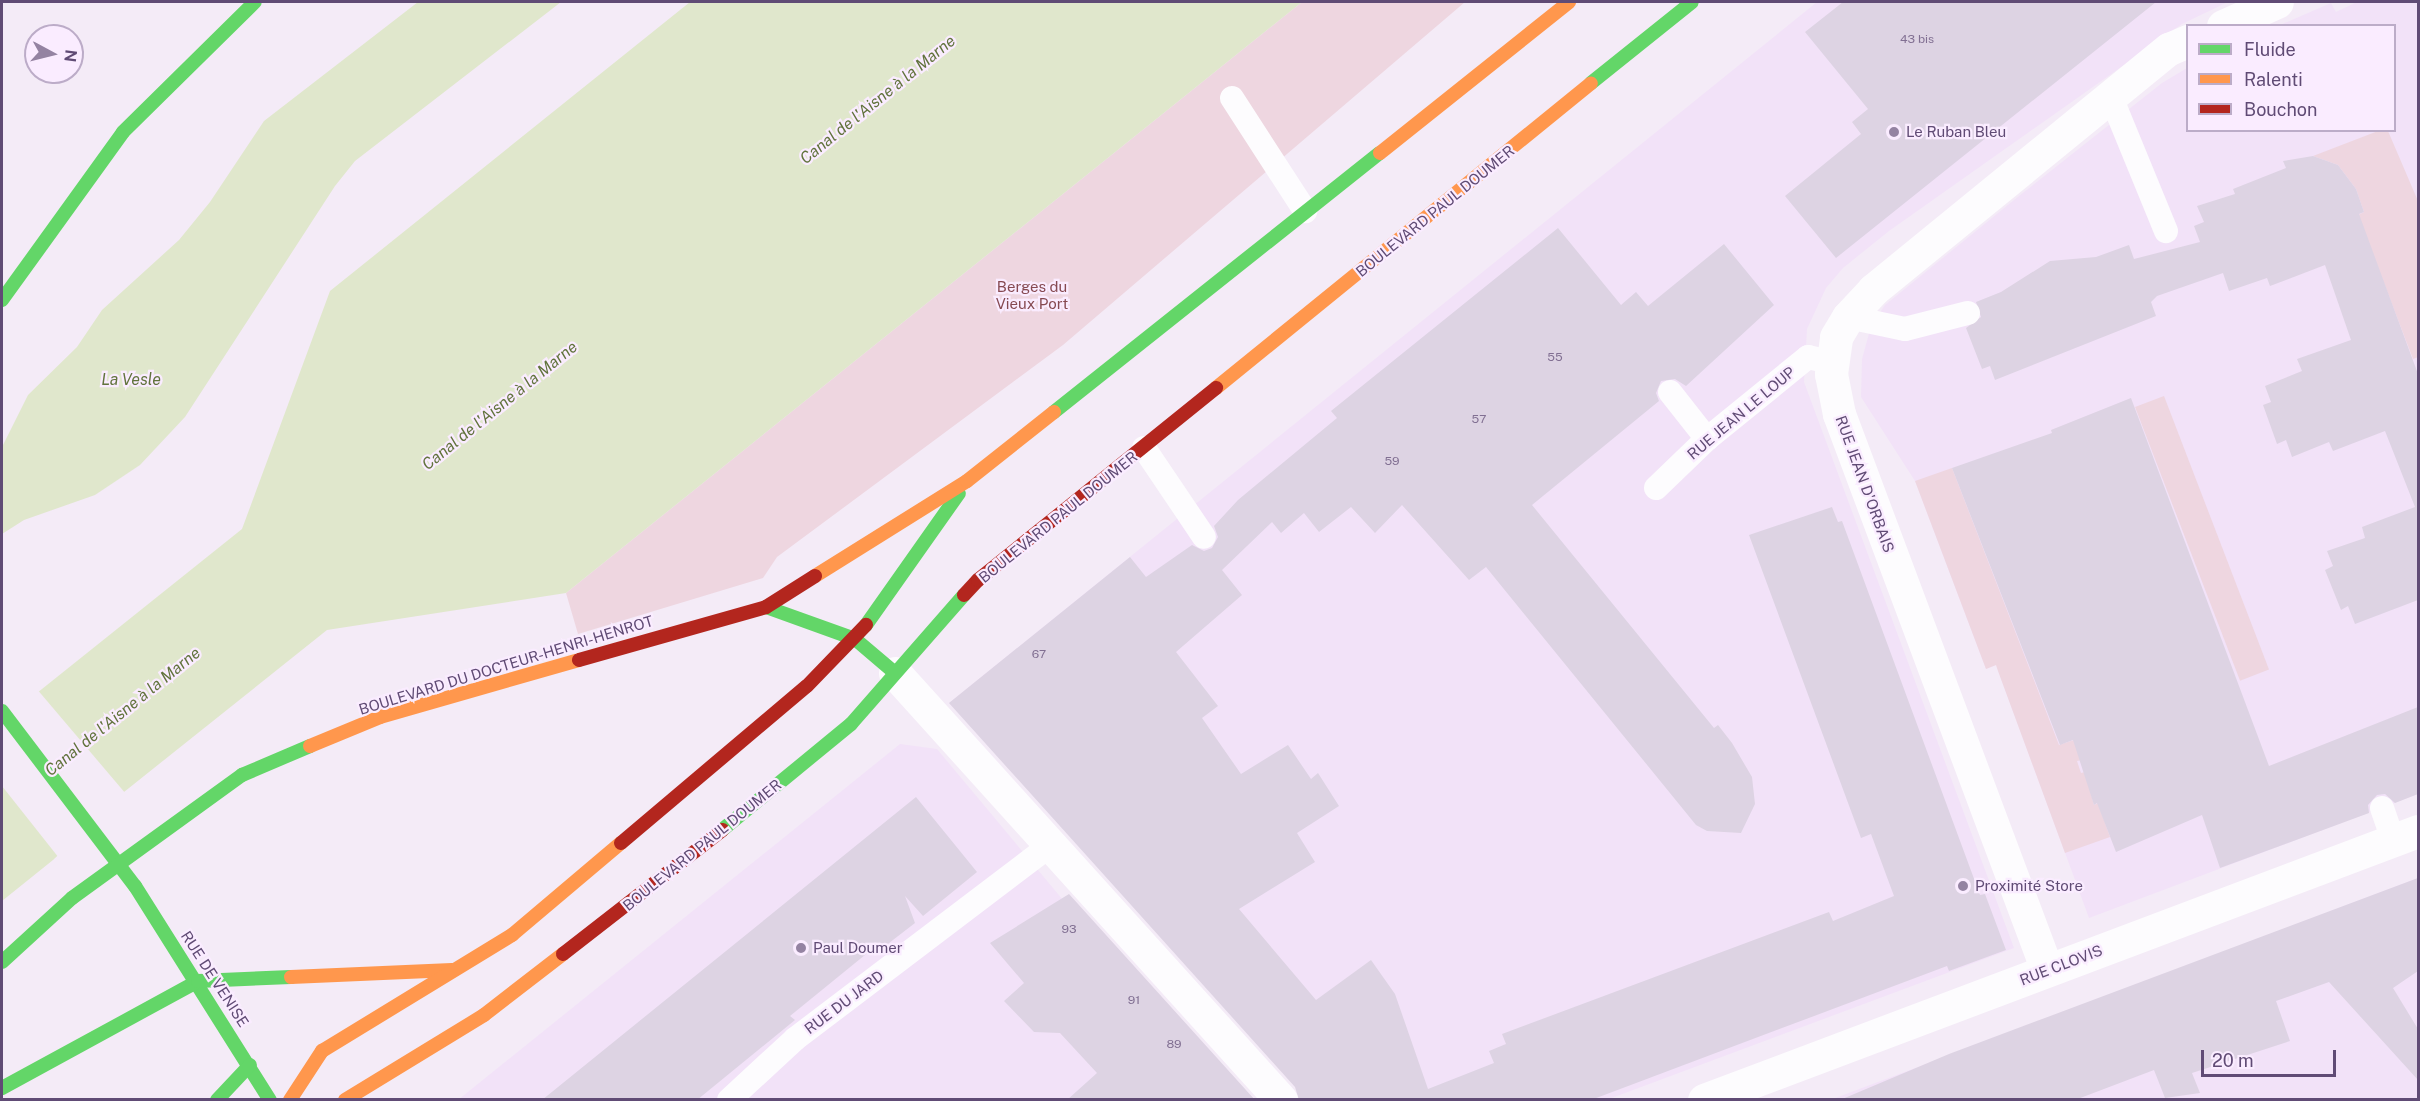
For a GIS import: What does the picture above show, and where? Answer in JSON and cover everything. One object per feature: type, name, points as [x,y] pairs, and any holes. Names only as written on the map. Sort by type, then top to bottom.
[{"type":"main road","points":[[2,300],[123,132],[255,2]]},
{"type":"main road","points":[[766,607],[967,482],[1569,2]]},
{"type":"main road","name":"BOULEVARD PAUL DOUMER","points":[[345,1100],[484,1015],[670,873],[851,724],[978,580],[1144,448],[1692,2]]},
{"type":"main road","points":[[290,1100],[322,1051],[512,935],[807,686],[855,639],[967,482]]},
{"type":"main road","points":[[766,607],[855,639],[896,673]]},
{"type":"main road","name":"BOULEVARD DU DOCTEUR-HENRI-HENROT","points":[[2,962],[72,898],[242,775],[380,717],[766,607]]},
{"type":"main road","name":"RUE DE VENISE","points":[[2,711],[129,878],[198,981],[270,1100]]},
{"type":"main road","points":[[2,1088],[198,981],[454,969]]},
{"type":"main road","points":[[217,1100],[250,1065]]},
{"type":"street","points":[[2228,24],[2277,2]]},
{"type":"street","name":"RUE JEAN D'ORBAIS","points":[[2047,970],[1839,414],[1833,363],[1836,337],[1848,316],[1873,290],[2169,49],[2186,41]]},
{"type":"street","points":[[896,673],[1281,1100]]},
{"type":"street","name":"RUE CLOVIS","points":[[1704,1100],[2406,836]]},
{"type":"lane","points":[[2111,97],[2166,231]]},
{"type":"lane","points":[[1232,98],[1305,212]]},
{"type":"lane","points":[[1848,316],[1905,329],[1968,313]]},
{"type":"lane","name":"RUE JEAN LE LOUP","points":[[1656,488],[1707,439],[1808,357],[1833,363]]},
{"type":"lane","points":[[1670,392],[1707,439]]},
{"type":"lane","points":[[1144,448],[1204,537]]},
{"type":"lane","points":[[2382,808],[2406,836]]},
{"type":"lane","name":"RUE DU JARD","points":[[729,1100],[795,1040],[1051,845]]},
{"type":"shaded area","points":[[1817,2],[2228,2],[2182,24],[1889,231],[1843,268],[1826,288],[1807,329],[1804,382],[2014,948],[1609,1099],[1311,1099],[949,703]]},
{"type":"shaded area","points":[[2357,2],[2418,2],[2418,794],[2089,918],[1996,665],[1986,669],[1915,481],[1861,397],[1862,359],[1871,326],[1885,305],[2162,83],[2186,69],[2186,132],[2396,132],[2396,24],[2282,24],[2331,3],[2336,12]]},
{"type":"shaded area","points":[[900,744],[937,749],[1229,1099],[458,1100]]},
{"type":"shaded area","points":[[2418,878],[2418,1099],[1830,1100],[1974,1046]]},
{"type":"green space","name":"Berges du Vieux Port","points":[[1302,2],[1465,2],[1063,345],[777,557],[763,578],[578,634],[566,593]]},
{"type":"green space","points":[[2375,132],[2388,132],[2418,201],[2418,357],[2413,359],[2358,215],[2364,212],[2356,189],[2338,165],[2313,156]]},
{"type":"green space","points":[[2164,396],[2269,670],[2240,681],[2135,407]]},
{"type":"green space","points":[[1952,468],[2059,745],[2074,740],[2082,760],[2077,761],[2081,773],[2085,772],[2094,805],[2098,803],[2110,837],[2065,853],[1996,665],[1986,669],[1915,481]]},
{"type":"water","name":"La Vesle","points":[[418,2],[561,2],[355,161],[335,186],[185,417],[140,465],[95,495],[24,520],[2,534],[2,447],[28,395],[77,347],[102,310],[179,240],[210,202],[264,121]]},
{"type":"water","name":"Canal de l'Aisne à la Marne","points":[[690,2],[1302,2],[566,593],[327,630],[124,792],[53,860],[2,901],[2,721],[242,529],[330,291]]},
{"type":"pier","points":[[36,688],[126,794],[59,858],[2,786],[2,717]]},
{"type":"building","name":"Le Ruban Bleu","points":[[1843,2],[2156,2],[1836,258],[1785,196],[1861,134],[1852,122],[1868,109],[1805,32]]},
{"type":"building","points":[[2313,156],[2338,165],[2356,189],[2364,212],[2359,214],[2418,374],[2418,600],[2355,624],[2348,606],[2341,610],[2325,570],[2333,566],[2327,551],[2365,538],[2362,527],[2415,507],[2385,431],[2333,451],[2329,442],[2292,457],[2286,440],[2277,444],[2263,405],[2271,402],[2265,386],[2302,371],[2297,359],[2351,340],[2325,265],[2270,286],[2267,278],[2229,291],[2223,273],[2157,296],[2151,302],[2156,316],[1995,380],[1990,366],[1982,369],[1966,328],[1981,317],[1976,302],[2001,292],[2050,261],[2096,257],[2129,245],[2134,259],[2200,242],[2194,226],[2204,222],[2197,206],[2235,194],[2233,189],[2286,168],[2283,161]]},
{"type":"building","points":[[1558,228],[1621,305],[1636,292],[1648,306],[1724,244],[1774,305],[1686,386],[1675,379],[1661,381],[1656,393],[1659,401],[1532,505],[1714,728],[1718,725],[1732,743],[1752,777],[1755,804],[1741,833],[1707,831],[1696,825],[1486,567],[1469,580],[1402,505],[1375,533],[1351,507],[1319,532],[1304,513],[1281,533],[1272,522],[1222,570],[1242,595],[1176,652],[1218,706],[1202,718],[1241,774],[1288,745],[1311,779],[1318,773],[1339,806],[1297,833],[1315,862],[1239,909],[1316,1000],[1371,960],[1395,994],[1428,1089],[1494,1063],[1489,1051],[1506,1044],[1502,1034],[1829,912],[1833,921],[1894,896],[1871,834],[1861,838],[1749,535],[1832,507],[1838,522],[1842,521],[1980,895],[1985,894],[2006,950],[1949,971],[1947,966],[1591,1100],[1299,1100],[1295,1087],[949,703],[1130,557],[1146,577],[1192,545],[1204,551],[1212,548],[1218,537],[1214,526],[1238,500],[1337,418],[1331,411]]},
{"type":"building","points":[[2131,398],[2269,766],[2418,707],[2418,794],[2395,803],[2385,794],[2377,795],[2368,805],[2369,813],[2220,868],[2202,815],[2116,852],[2097,803],[2094,805],[2073,740],[2060,745],[1952,468],[2052,433],[2051,430]]},
{"type":"building","name":"Paul Doumer","points":[[916,797],[977,872],[923,916],[905,896],[915,923],[880,950],[876,946],[790,1016],[795,1020],[697,1100],[542,1100]]},
{"type":"building","points":[[2418,878],[2418,971],[2393,988],[2418,1029],[2418,1080],[2329,982],[2276,1001],[2290,1041],[2192,1073],[2200,1093],[2165,1098],[2154,1070],[2075,1100],[1840,1100],[1949,1054]]},
{"type":"building","points":[[1069,894],[1255,1100],[1067,1100],[1097,1073],[1060,1033],[1034,1032],[1004,1001],[1024,983],[990,943]]},
{"type":"traffic: fast","points":[[2,300],[123,132],[255,2]]},
{"type":"traffic: fast","points":[[1591,83],[1692,2]]},
{"type":"traffic: fast","points":[[1054,412],[1380,153]]},
{"type":"traffic: fast","points":[[866,625],[959,493]]},
{"type":"traffic: fast","points":[[722,830],[851,724],[964,595]]},
{"type":"traffic: fast","points":[[766,607],[855,639],[895,673]]},
{"type":"traffic: fast","points":[[2,711],[135,886],[270,1100]]},
{"type":"traffic: fast","points":[[2,962],[72,898],[242,775],[310,746]]},
{"type":"traffic: fast","points":[[2,1088],[198,981],[291,977]]},
{"type":"traffic: fast","points":[[217,1100],[250,1065]]},
{"type":"traffic: slow","points":[[1380,153],[1569,2]]},
{"type":"traffic: slow","points":[[1216,388],[1591,83]]},
{"type":"traffic: slow","points":[[815,576],[967,481],[1054,412]]},
{"type":"traffic: slow","points":[[310,746],[380,717],[579,660]]},
{"type":"traffic: slow","points":[[290,1100],[322,1051],[512,935],[621,843]]},
{"type":"traffic: slow","points":[[345,1100],[484,1015],[563,954]]},
{"type":"traffic: slow","points":[[291,977],[452,970]]},
{"type":"traffic: jam","points":[[964,595],[978,580],[1216,388]]},
{"type":"traffic: jam","points":[[579,660],[766,607],[815,576]]},
{"type":"traffic: jam","points":[[621,843],[807,686],[866,625]]},
{"type":"traffic: jam","points":[[563,954],[722,830]]},
{"type":"place","name":"Le Ruban Bleu","points":[[1894,132]]},
{"type":"place","name":"Proximité Store","points":[[1963,886]]},
{"type":"place","name":"Paul Doumer","points":[[801,948]]}]
